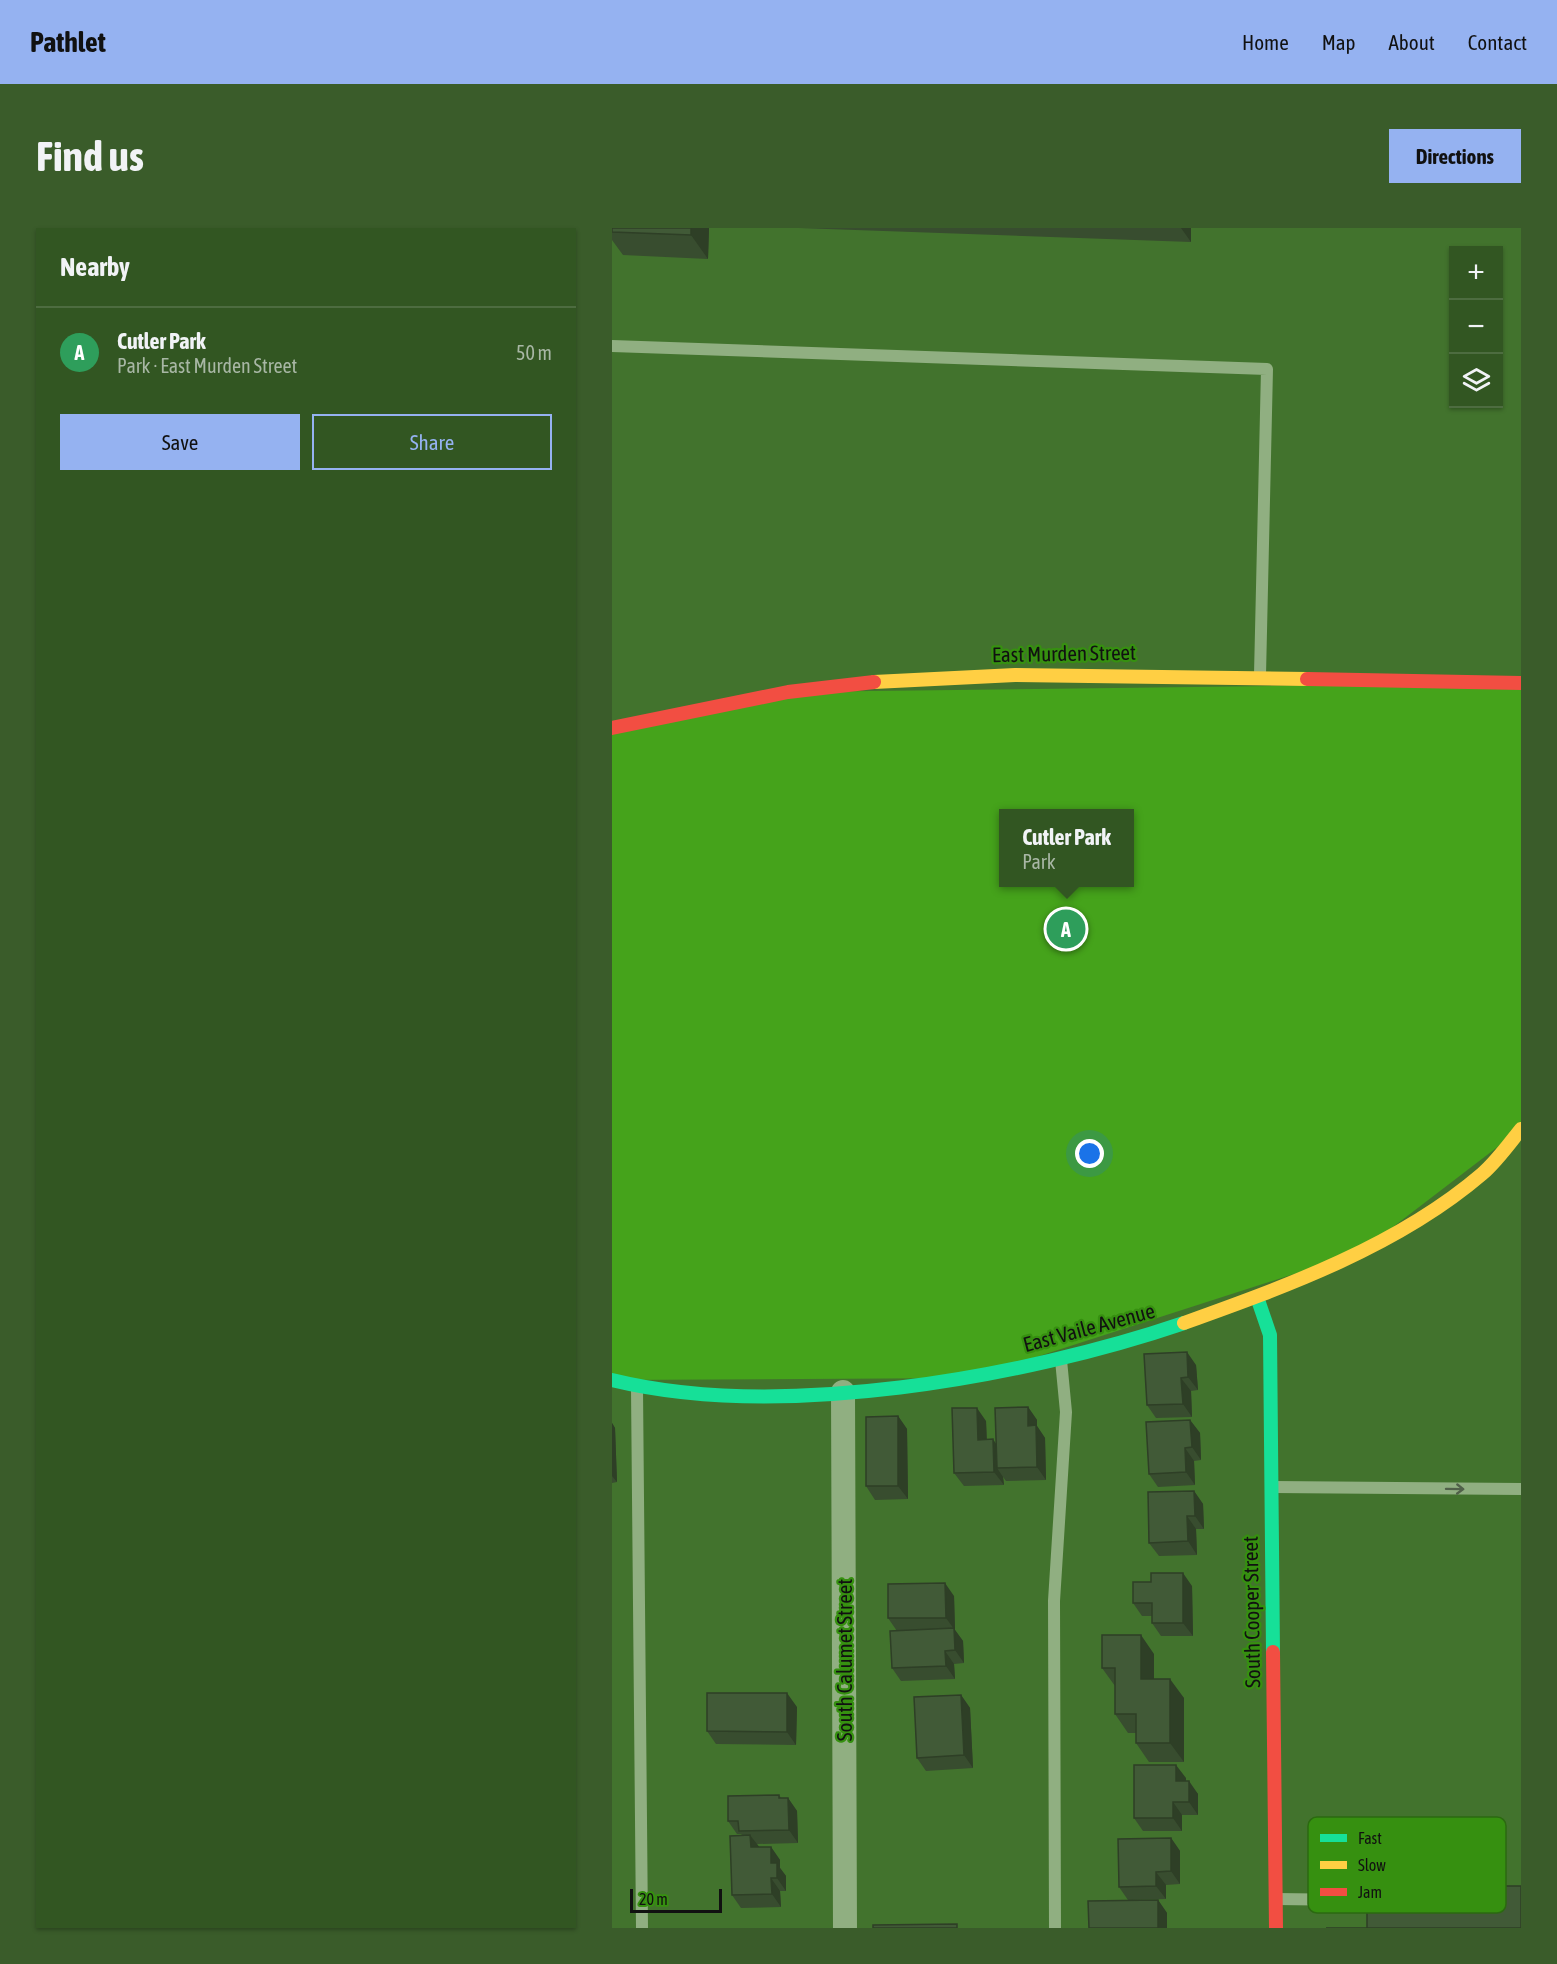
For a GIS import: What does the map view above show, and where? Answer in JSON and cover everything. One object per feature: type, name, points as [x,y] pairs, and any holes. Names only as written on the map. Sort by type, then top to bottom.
[{"type":"street","name":"East Murden Street","points":[[612,728],[787,692],[845,685],[1054,674],[1521,683]]},
{"type":"street","name":"East Vaile Avenue","points":[[612,1380],[637,1388],[667,1392],[763,1395],[843,1392],[971,1378],[1061,1360],[1193,1322],[1359,1253],[1420,1217],[1483,1173],[1521,1129]]},
{"type":"street","name":"South Cooper Street","points":[[1257,1297],[1270,1335],[1276,1928]]},
{"type":"street","name":"South Calumet Street","points":[[843,1392],[844,1928]]},
{"type":"lane","points":[[612,346],[1267,369],[1260,677]]},
{"type":"lane","points":[[1055,1928],[1054,1601],[1066,1412],[1061,1360]]},
{"type":"lane","points":[[637,1388],[642,1928]]},
{"type":"lane","points":[[1272,1487],[1521,1489]]},
{"type":"lane","points":[[1275,1899],[1308,1899]]},
{"type":"green space","points":[[1521,683],[1521,1129],[1359,1253],[971,1378],[612,1380],[612,728],[787,692]]},
{"type":"building","points":[[612,228],[691,228],[691,235],[612,232]]},
{"type":"building","points":[[1187,1352],[1188,1377],[1181,1378],[1183,1404],[1147,1405],[1144,1354]]},
{"type":"building","points":[[1028,1407],[1028,1426],[1036,1425],[1037,1467],[997,1468],[995,1408]]},
{"type":"building","points":[[952,1408],[977,1408],[978,1440],[993,1439],[994,1472],[954,1473]]},
{"type":"building","points":[[898,1416],[898,1486],[866,1486],[866,1417]]},
{"type":"building","points":[[1190,1420],[1192,1447],[1185,1448],[1186,1472],[1149,1474],[1146,1422]]},
{"type":"building","points":[[1194,1491],[1195,1516],[1187,1516],[1188,1541],[1149,1543],[1148,1492]]},
{"type":"building","points":[[1151,1573],[1183,1573],[1183,1623],[1152,1623],[1152,1603],[1133,1603],[1133,1582],[1151,1582]]},
{"type":"building","points":[[945,1583],[946,1618],[888,1618],[888,1584]]},
{"type":"building","points":[[954,1628],[955,1650],[945,1651],[946,1666],[892,1668],[890,1631]]},
{"type":"building","points":[[1102,1635],[1141,1635],[1141,1679],[1170,1679],[1170,1743],[1136,1743],[1136,1714],[1115,1714],[1115,1668],[1102,1668]]},
{"type":"building","points":[[707,1693],[787,1693],[787,1732],[707,1731]]},
{"type":"building","points":[[961,1695],[964,1755],[917,1758],[914,1697]]},
{"type":"building","points":[[1134,1765],[1176,1765],[1176,1781],[1189,1781],[1189,1802],[1173,1802],[1173,1818],[1134,1818]]},
{"type":"building","points":[[779,1795],[779,1798],[788,1798],[789,1830],[739,1831],[738,1821],[728,1821],[728,1796]]},
{"type":"building","points":[[750,1835],[751,1847],[771,1847],[771,1863],[777,1863],[777,1878],[771,1878],[772,1894],[732,1895],[730,1836]]},
{"type":"building","points":[[1171,1838],[1171,1871],[1156,1872],[1156,1886],[1119,1887],[1118,1839]]},
{"type":"building","points":[[1506,1886],[1521,1886],[1521,1928],[1367,1928],[1367,1913],[1506,1913]]},
{"type":"building","points":[[1158,1900],[1158,1928],[1089,1928],[1088,1901]]},
{"type":"building","points":[[957,1924],[957,1928],[873,1928],[873,1925]]},
{"type":"traffic: fast","points":[[1257,1297],[1270,1335],[1273,1652]]},
{"type":"traffic: fast","points":[[612,1380],[678,1392],[749,1396],[824,1394],[900,1388],[1050,1361],[1184,1323]]},
{"type":"traffic: slow","points":[[874,682],[1015,675],[1307,679]]},
{"type":"traffic: slow","points":[[1184,1323],[1301,1279],[1378,1243],[1449,1200],[1482,1174],[1521,1129]]},
{"type":"traffic: jam","points":[[1307,679],[1521,683]]},
{"type":"traffic: jam","points":[[612,728],[788,692],[874,682]]},
{"type":"traffic: jam","points":[[1273,1652],[1276,1928]]},
{"type":"place","name":"Cutler Park","points":[[1066,929]]}]
